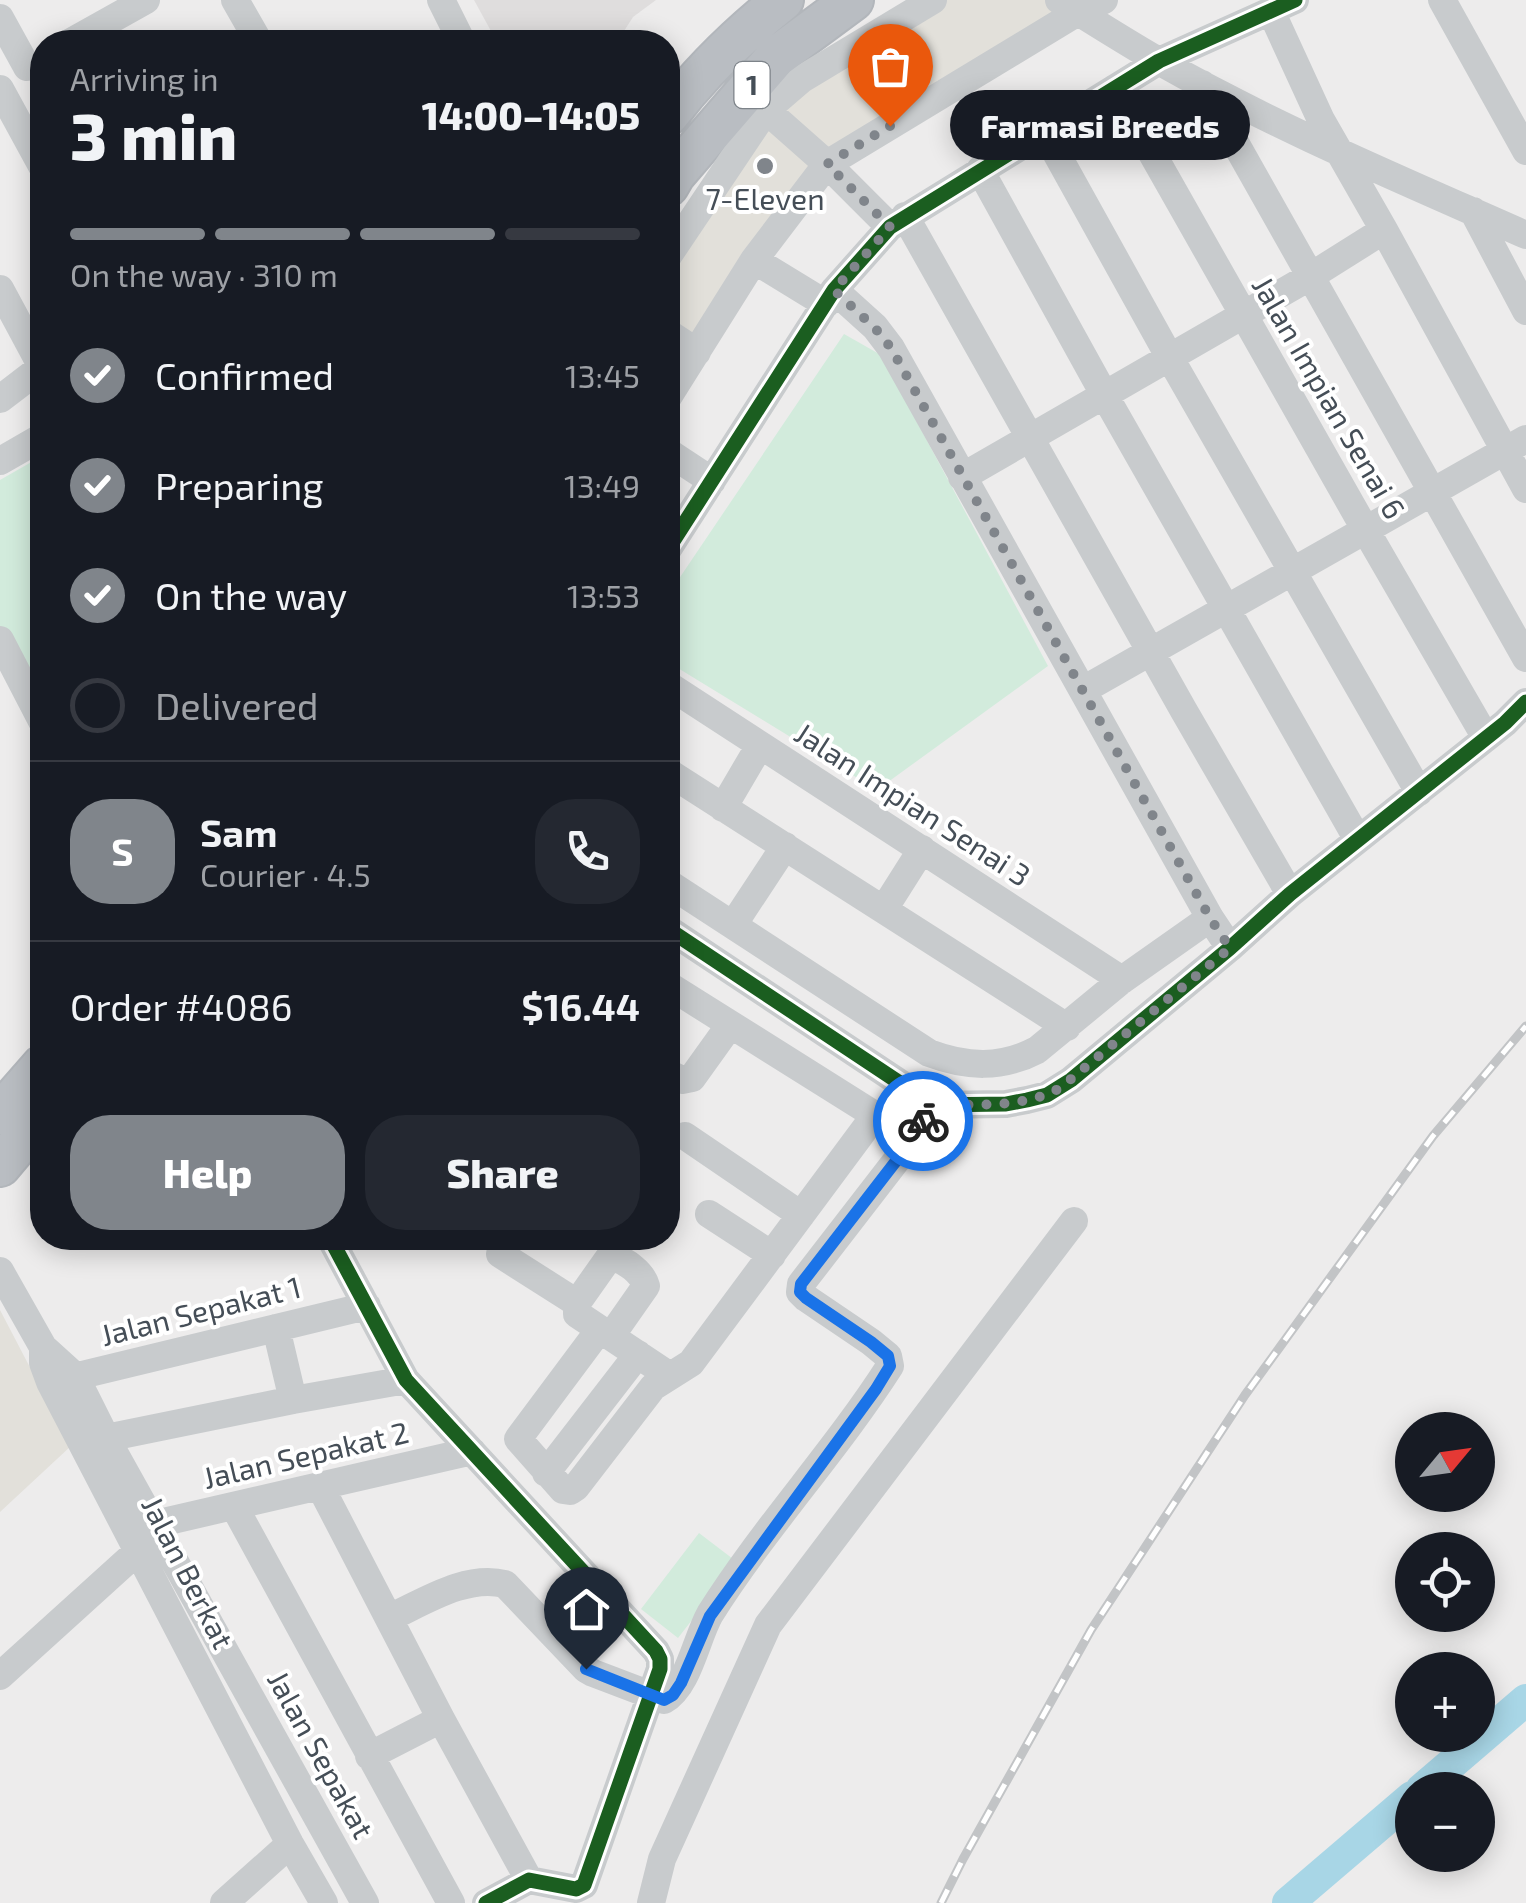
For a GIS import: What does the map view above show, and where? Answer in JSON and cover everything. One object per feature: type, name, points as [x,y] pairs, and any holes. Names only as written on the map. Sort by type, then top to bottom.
[{"type":"highway","name":"1","points":[[680,100],[693,82],[783,0]]},
{"type":"highway","name":"1","points":[[680,168],[776,57],[852,0]]},
{"type":"highway","points":[[0,1114],[30,1079]]},
{"type":"highway","points":[[0,1166],[30,1132]]},
{"type":"street","points":[[235,0],[252,30]]},
{"type":"street","points":[[441,0],[456,30]]},
{"type":"street","points":[[680,238],[766,110],[802,79],[933,0]]},
{"type":"street","points":[[680,378],[754,260],[827,164],[1068,6],[1104,0]]},
{"type":"street","points":[[1442,0],[1526,151]]},
{"type":"street","points":[[90,30],[130,4]]},
{"type":"street","points":[[1068,6],[1202,84],[1340,152],[1526,235]]},
{"type":"street","points":[[680,530],[830,297],[898,221],[1159,61],[1283,6],[1321,120],[1516,446],[1526,489]]},
{"type":"street","points":[[0,18],[30,57]]},
{"type":"street","points":[[30,66],[0,86],[30,142]]},
{"type":"street","points":[[1202,84],[1526,658]]},
{"type":"street","name":"Jalan Impian Senai 6","points":[[1116,88],[1486,738]]},
{"type":"street","points":[[766,110],[898,221],[1030,437],[1290,894]]},
{"type":"street","points":[[1044,131],[1419,792]]},
{"type":"street","points":[[980,170],[1358,840]]},
{"type":"street","points":[[1472,212],[1526,311]]},
{"type":"street","points":[[962,477],[1384,230]]},
{"type":"street","points":[[754,260],[830,297],[875,328],[891,348],[1230,948]]},
{"type":"street","points":[[0,289],[30,345]]},
{"type":"street","points":[[680,340],[697,352]]},
{"type":"street","points":[[0,399],[30,376]]},
{"type":"street","points":[[0,462],[30,444]]},
{"type":"street","points":[[1083,690],[1516,446]]},
{"type":"street","points":[[680,460],[712,481]]},
{"type":"street","points":[[0,640],[30,697]]},
{"type":"street","name":"Jalan Impian Senai 3","points":[[680,693],[1122,980]]},
{"type":"street","points":[[680,937],[933,1105],[1006,1104],[1047,1095],[1071,1080],[1290,894],[1526,702]]},
{"type":"street","points":[[723,808],[760,745]]},
{"type":"street","points":[[680,780],[1067,1027]]},
{"type":"street","points":[[733,925],[785,846]]},
{"type":"street","points":[[884,909],[922,849]]},
{"type":"street","points":[[680,891],[928,1052],[952,1062],[981,1065],[1022,1058],[1037,1050],[1122,980],[1210,918]]},
{"type":"street","points":[[680,974],[701,951]]},
{"type":"street","points":[[680,1079],[692,1078],[748,982]]},
{"type":"street","points":[[670,1376],[638,1354],[605,1333],[577,1314],[577,1303],[612,1256],[622,1259],[644,1278],[646,1286],[605,1333],[518,1440],[563,1490],[576,1487],[653,1388],[690,1363],[870,1122],[870,1112],[680,993]]},
{"type":"street","points":[[0,1094],[30,1073]]},
{"type":"street","points":[[388,1618],[453,1589],[491,1580],[505,1584],[586,1669],[664,1700],[673,1695],[710,1616],[890,1366],[888,1356],[871,1342],[806,1298],[800,1292],[801,1284],[903,1152],[933,1105]]},
{"type":"street","points":[[685,1136],[801,1215]]},
{"type":"street","points":[[709,1214],[772,1255]]},
{"type":"street","points":[[651,1903],[662,1860],[768,1626],[1074,1221]]},
{"type":"street","points":[[337,1250],[406,1380],[660,1660],[584,1884],[576,1889],[529,1880],[486,1903]]},
{"type":"street","points":[[500,1254],[577,1303]]},
{"type":"street","name":"Jalan Berkat","points":[[0,1271],[43,1347],[43,1363],[62,1379],[139,1550],[324,1903]]},
{"type":"street","name":"Jalan Sepakat 1","points":[[62,1379],[367,1306]]},
{"type":"street","points":[[276,1328],[293,1400]]},
{"type":"street","points":[[546,1473],[638,1354]]},
{"type":"street","name":"Jalan Sepakat","points":[[62,1379],[106,1438],[365,1903]]},
{"type":"street","points":[[106,1438],[406,1380]]},
{"type":"street","name":"Jalan Sepakat 2","points":[[155,1524],[472,1451]]},
{"type":"street","points":[[320,1486],[529,1880]]},
{"type":"street","points":[[234,1506],[451,1903]]},
{"type":"street","points":[[0,1676],[139,1550]]},
{"type":"street","points":[[369,1756],[441,1719]]},
{"type":"street","points":[[224,1903],[290,1844]]},
{"type":"shaded area","points":[[474,0],[656,0],[633,17],[625,30],[490,30]]},
{"type":"shaded area","points":[[946,0],[1095,0],[826,160],[680,372],[680,250],[773,112]]},
{"type":"shaded area","points":[[0,1310],[71,1446],[0,1512]]},
{"type":"green space","points":[[844,334],[881,355],[1048,666],[877,790],[680,669],[680,577]]},
{"type":"green space","points":[[30,463],[30,703],[0,642],[0,480]]},
{"type":"green space","points":[[699,1533],[737,1562],[678,1638],[641,1609]]},
{"type":"waterway","points":[[1442,1772],[1526,1700]]},
{"type":"waterway","points":[[1288,1903],[1395,1812]]},
{"type":"railway","points":[[941,1903],[1091,1630],[1245,1395],[1433,1136],[1526,1026]]},
{"type":"cycle path","points":[[680,530],[834,290],[890,227],[1159,61],[1295,0]]},
{"type":"cycle path","points":[[680,937],[933,1105],[1006,1104],[1047,1095],[1071,1080],[1290,894],[1505,723],[1526,702]]},
{"type":"cycle path","points":[[336,1250],[406,1380],[660,1659],[660,1669],[584,1885],[576,1889],[529,1880],[486,1903]]},
{"type":"way so far","points":[[890,126],[827,164],[890,227],[834,290],[891,348],[1230,948],[1060,1088],[1047,1095],[1006,1104],[933,1105],[923,1121]]},
{"type":"place","name":"Farmasi Breeds","points":[[890,126]]},
{"type":"place","name":"7-Eleven","points":[[765,166]]},
{"type":"route","points":[[586,1669],[664,1700],[673,1695],[710,1616],[876,1389],[890,1366],[888,1356],[806,1298],[800,1292],[801,1284],[923,1121]]}]
